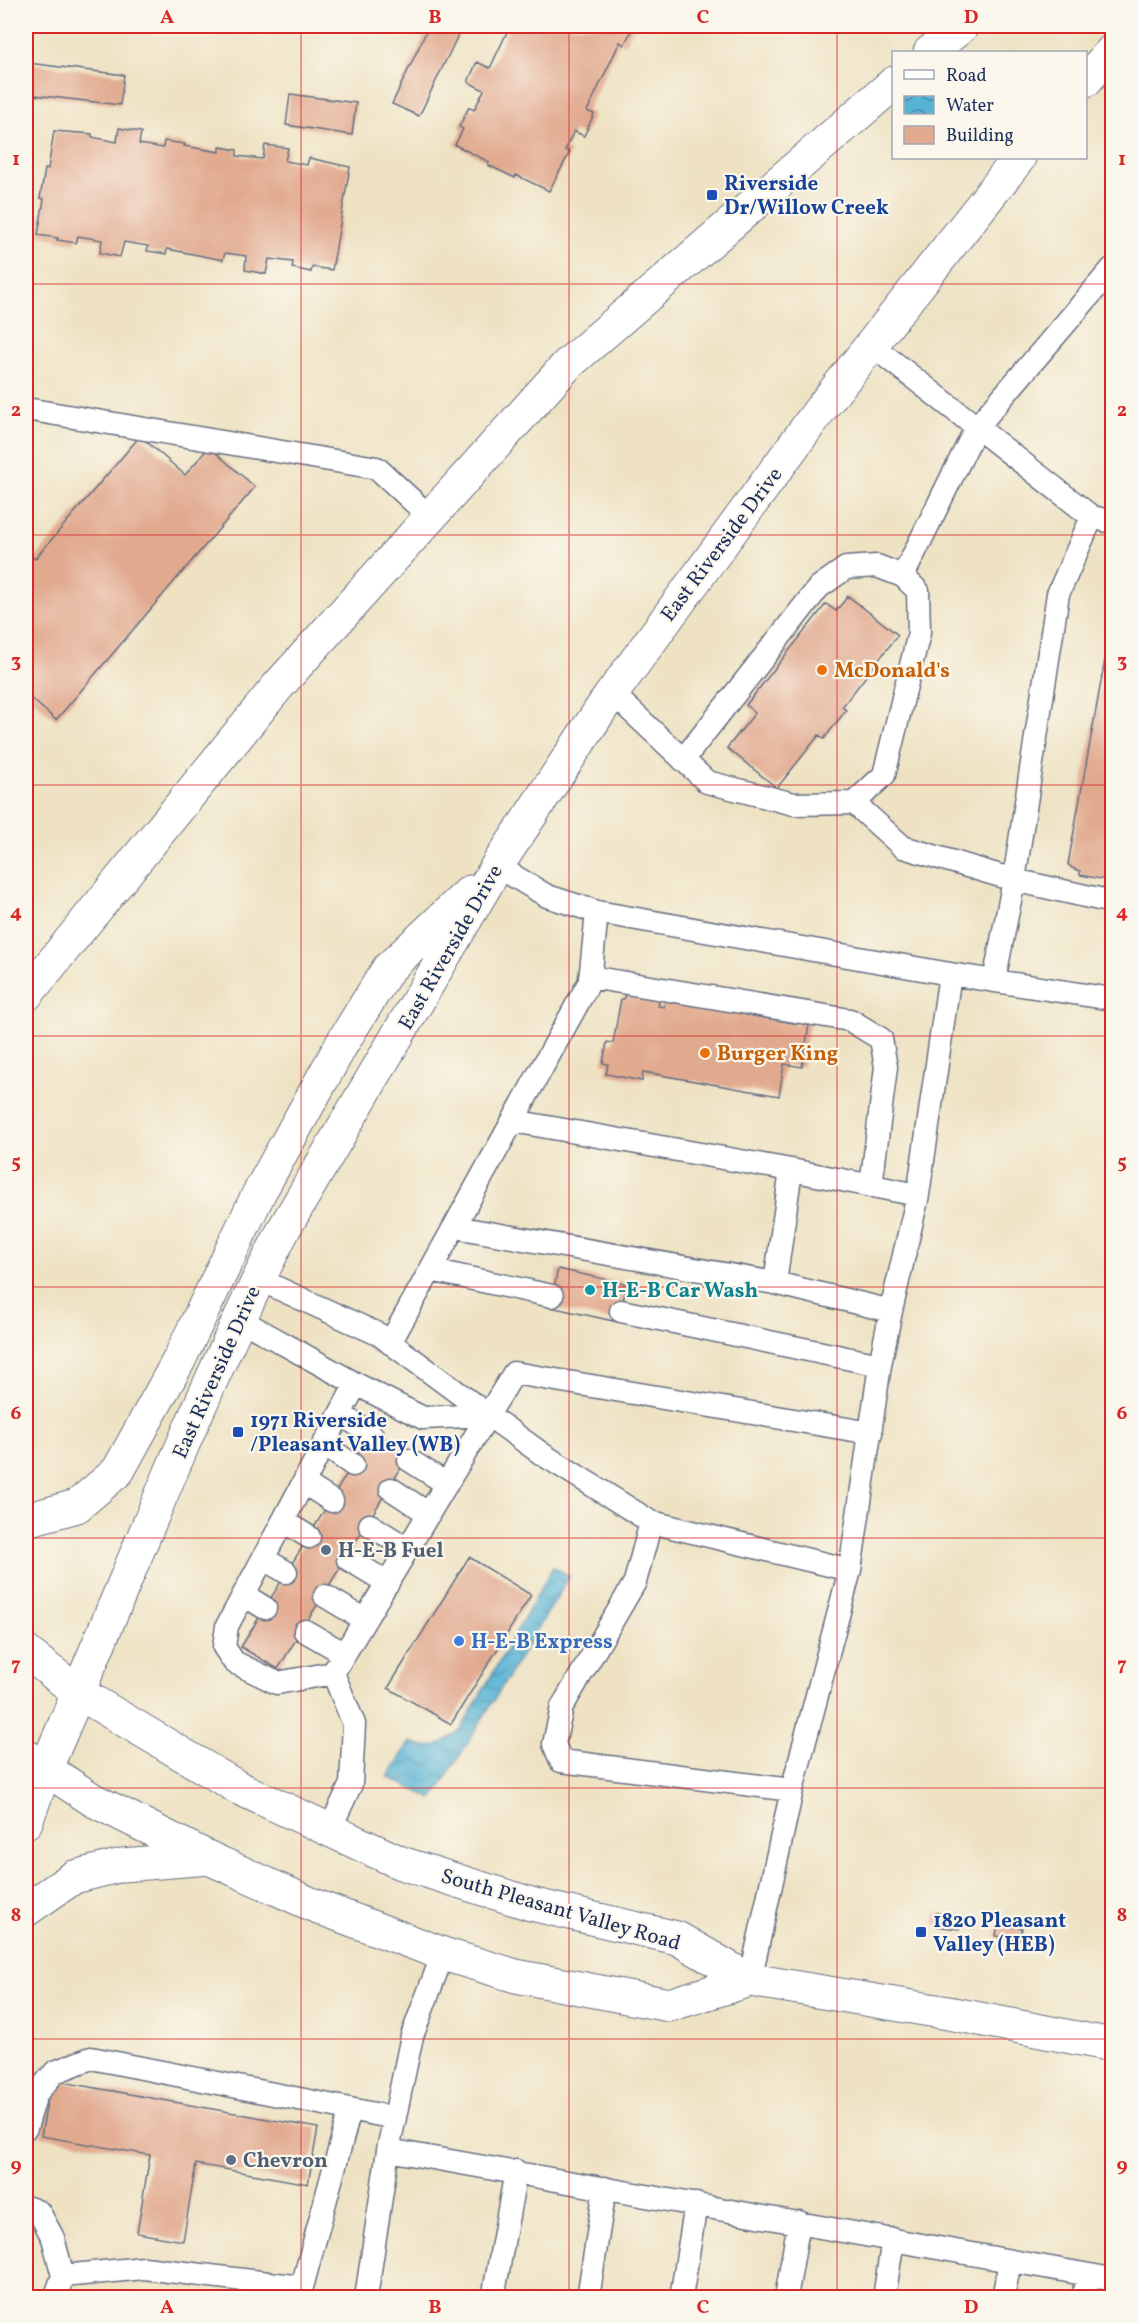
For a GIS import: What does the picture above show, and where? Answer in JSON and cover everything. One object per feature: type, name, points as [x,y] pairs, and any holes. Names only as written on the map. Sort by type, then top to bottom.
[{"type":"main road","points":[[931,51],[962,26]]},
{"type":"main road","points":[[1087,79],[1113,51]]},
{"type":"main road","points":[[26,995],[278,686],[567,365],[892,85]]},
{"type":"main road","name":"East Riverside Drive","points":[[26,1822],[35,1763],[79,1693],[196,1414],[258,1279],[285,1227],[497,866],[537,802],[612,693],[870,344],[1019,159]]},
{"type":"main road","points":[[26,1520],[77,1506],[118,1471],[179,1360],[259,1193],[344,1040],[388,969],[497,866]]},
{"type":"main road","name":"South Pleasant Valley Road","points":[[26,1653],[79,1693],[239,1788],[401,1863],[531,1905],[677,1938],[750,1980],[954,2014],[1113,2045]]},
{"type":"main road","name":"South Pleasant Valley Road","points":[[35,1763],[93,1800],[209,1858],[314,1905],[443,1954],[516,1976],[669,2005],[750,1980]]},
{"type":"main road","points":[[26,1910],[74,1877],[122,1865],[209,1858]]},
{"type":"lane","points":[[903,576],[976,428],[1113,269]]},
{"type":"lane","points":[[870,344],[976,428],[1102,519],[1058,594],[1014,880],[994,981]]},
{"type":"lane","points":[[26,409],[377,468],[430,518]]},
{"type":"lane","points":[[612,693],[683,760],[707,782],[794,804],[855,802],[884,775],[919,633],[918,591],[903,576],[878,566],[846,568],[819,587],[683,760]]},
{"type":"lane","points":[[855,802],[903,847],[1014,880],[1113,902]]},
{"type":"lane","points":[[497,866],[547,896],[597,912],[950,974],[1113,999]]},
{"type":"lane","points":[[390,1343],[590,977],[597,912]]},
{"type":"lane","points":[[750,1980],[792,1790],[850,1570],[880,1365],[918,1195],[950,974]]},
{"type":"lane","points":[[590,977],[850,1020],[881,1039],[886,1067],[871,1186]]},
{"type":"lane","points":[[513,1121],[918,1195]]},
{"type":"lane","points":[[775,1283],[791,1170]]},
{"type":"lane","points":[[455,1227],[775,1283],[891,1311]]},
{"type":"lane","points":[[431,1270],[552,1296]]},
{"type":"lane","points":[[258,1279],[380,1335],[542,1454],[651,1522],[850,1570]]},
{"type":"lane","points":[[621,1311],[880,1365]]},
{"type":"lane","points":[[239,1319],[356,1384],[423,1418],[488,1415]]},
{"type":"lane","points":[[356,1384],[227,1626],[224,1647],[234,1662],[277,1683],[333,1673],[514,1372],[871,1433]]},
{"type":"lane","points":[[341,1414],[372,1435]]},
{"type":"lane","points":[[324,1445],[353,1465]]},
{"type":"lane","points":[[409,1460],[447,1484]]},
{"type":"lane","points":[[304,1483],[332,1501]]},
{"type":"lane","points":[[391,1489],[429,1514]]},
{"type":"lane","points":[[283,1521],[309,1537]]},
{"type":"lane","points":[[651,1522],[634,1582],[562,1707],[554,1744],[561,1761],[792,1790]]},
{"type":"lane","points":[[370,1524],[408,1549]]},
{"type":"lane","points":[[264,1559],[286,1572]]},
{"type":"lane","points":[[348,1559],[388,1583]]},
{"type":"lane","points":[[244,1595],[265,1608]]},
{"type":"lane","points":[[325,1596],[365,1620]]},
{"type":"lane","points":[[305,1631],[345,1654]]},
{"type":"lane","points":[[329,1831],[351,1784],[354,1724],[333,1673]]},
{"type":"lane","points":[[366,2298],[388,2150],[412,2036],[443,1954]]},
{"type":"lane","points":[[26,2128],[36,2094],[55,2073],[91,2058],[395,2118]]},
{"type":"lane","points":[[63,2277],[144,2268],[302,2287],[350,2110]]},
{"type":"lane","points":[[388,2150],[516,2171],[1010,2261],[1085,2286],[1113,2279]]},
{"type":"lane","points":[[493,2298],[516,2171]]},
{"type":"lane","points":[[588,2298],[605,2188]]},
{"type":"lane","points":[[681,2298],[696,2204]]},
{"type":"lane","points":[[26,2207],[39,2212],[53,2238],[63,2277],[55,2298]]},
{"type":"lane","points":[[786,2298],[799,2222]]},
{"type":"lane","points":[[884,2298],[893,2239]]},
{"type":"lane","points":[[1003,2298],[1010,2261]]},
{"type":"water","points":[[553,1567],[570,1576],[433,1799],[388,1777],[410,1742],[426,1746],[437,1745],[461,1729]]},
{"type":"building","points":[[429,26],[453,26],[461,29],[419,116],[392,104]]},
{"type":"building","points":[[510,26],[634,26],[624,45],[620,42],[587,111],[594,114],[584,136],[574,131],[565,150],[570,152],[549,191],[488,165],[489,162],[455,145],[463,129],[459,127],[469,107],[474,110],[484,90],[468,82],[477,62],[490,68]]},
{"type":"building","points":[[28,63],[124,75],[120,105],[26,94]]},
{"type":"building","points":[[290,94],[356,103],[352,135],[286,125]]},
{"type":"building","points":[[119,128],[141,132],[139,144],[163,148],[164,141],[220,152],[220,147],[237,150],[237,156],[263,159],[265,145],[288,148],[285,161],[307,165],[309,158],[350,167],[332,270],[312,267],[311,272],[292,268],[293,262],[269,259],[266,274],[245,270],[246,256],[225,253],[223,260],[167,249],[166,254],[147,251],[148,246],[124,242],[120,257],[100,253],[102,240],[78,236],[76,243],[38,235],[44,199],[40,198],[45,169],[48,169],[54,131],[92,134],[92,137],[117,142]]},
{"type":"building","points":[[140,436],[185,475],[209,447],[255,487],[56,720],[26,694],[26,551],[35,559]]},
{"type":"building","name":"McDonald's","points":[[848,596],[898,635],[842,707],[846,710],[824,739],[819,735],[777,788],[727,748],[755,713],[746,705],[826,604],[836,611]]},
{"type":"building","points":[[1112,639],[1112,881],[1080,875],[1080,871],[1068,864],[1108,643]]},
{"type":"building","name":"Burger King","points":[[625,993],[660,999],[658,1006],[664,1007],[667,994],[743,1008],[742,1014],[798,1024],[799,1017],[810,1019],[802,1067],[784,1064],[779,1096],[643,1072],[642,1081],[606,1074],[608,1064],[603,1063],[607,1042],[613,1043],[621,999],[624,999]]},
{"type":"building","name":"H-E-B Car Wash","points":[[558,1269],[627,1284],[618,1322],[550,1307]]},
{"type":"building","name":"H-E-B Fuel","points":[[373,1431],[410,1453],[278,1669],[241,1647]]},
{"type":"building","name":"H-E-B Express","points":[[469,1557],[531,1595],[451,1724],[388,1688]]},
{"type":"building","points":[[936,1913],[961,1917],[959,1929],[935,1926]]},
{"type":"building","points":[[998,1924],[1022,1928],[1020,1940],[996,1936]]},
{"type":"building","name":"Chevron","points":[[51,2080],[318,2128],[308,2184],[196,2164],[183,2241],[137,2233],[150,2155],[41,2136]]},
{"type":"place","name":"Riverside Dr/Willow Creek","points":[[712,195]]},
{"type":"place","name":"McDonald's","points":[[822,670]]},
{"type":"place","name":"Burger King","points":[[705,1053]]},
{"type":"place","name":"H-E-B Car Wash","points":[[590,1290]]},
{"type":"place","name":"1971 Riverside /Pleasant Valley (WB)","points":[[238,1432]]},
{"type":"place","name":"H-E-B Fuel","points":[[326,1550]]},
{"type":"place","name":"H-E-B Express","points":[[459,1641]]},
{"type":"place","name":"1820 Pleasant Valley (HEB)","points":[[921,1932]]},
{"type":"place","name":"Chevron","points":[[231,2160]]}]
